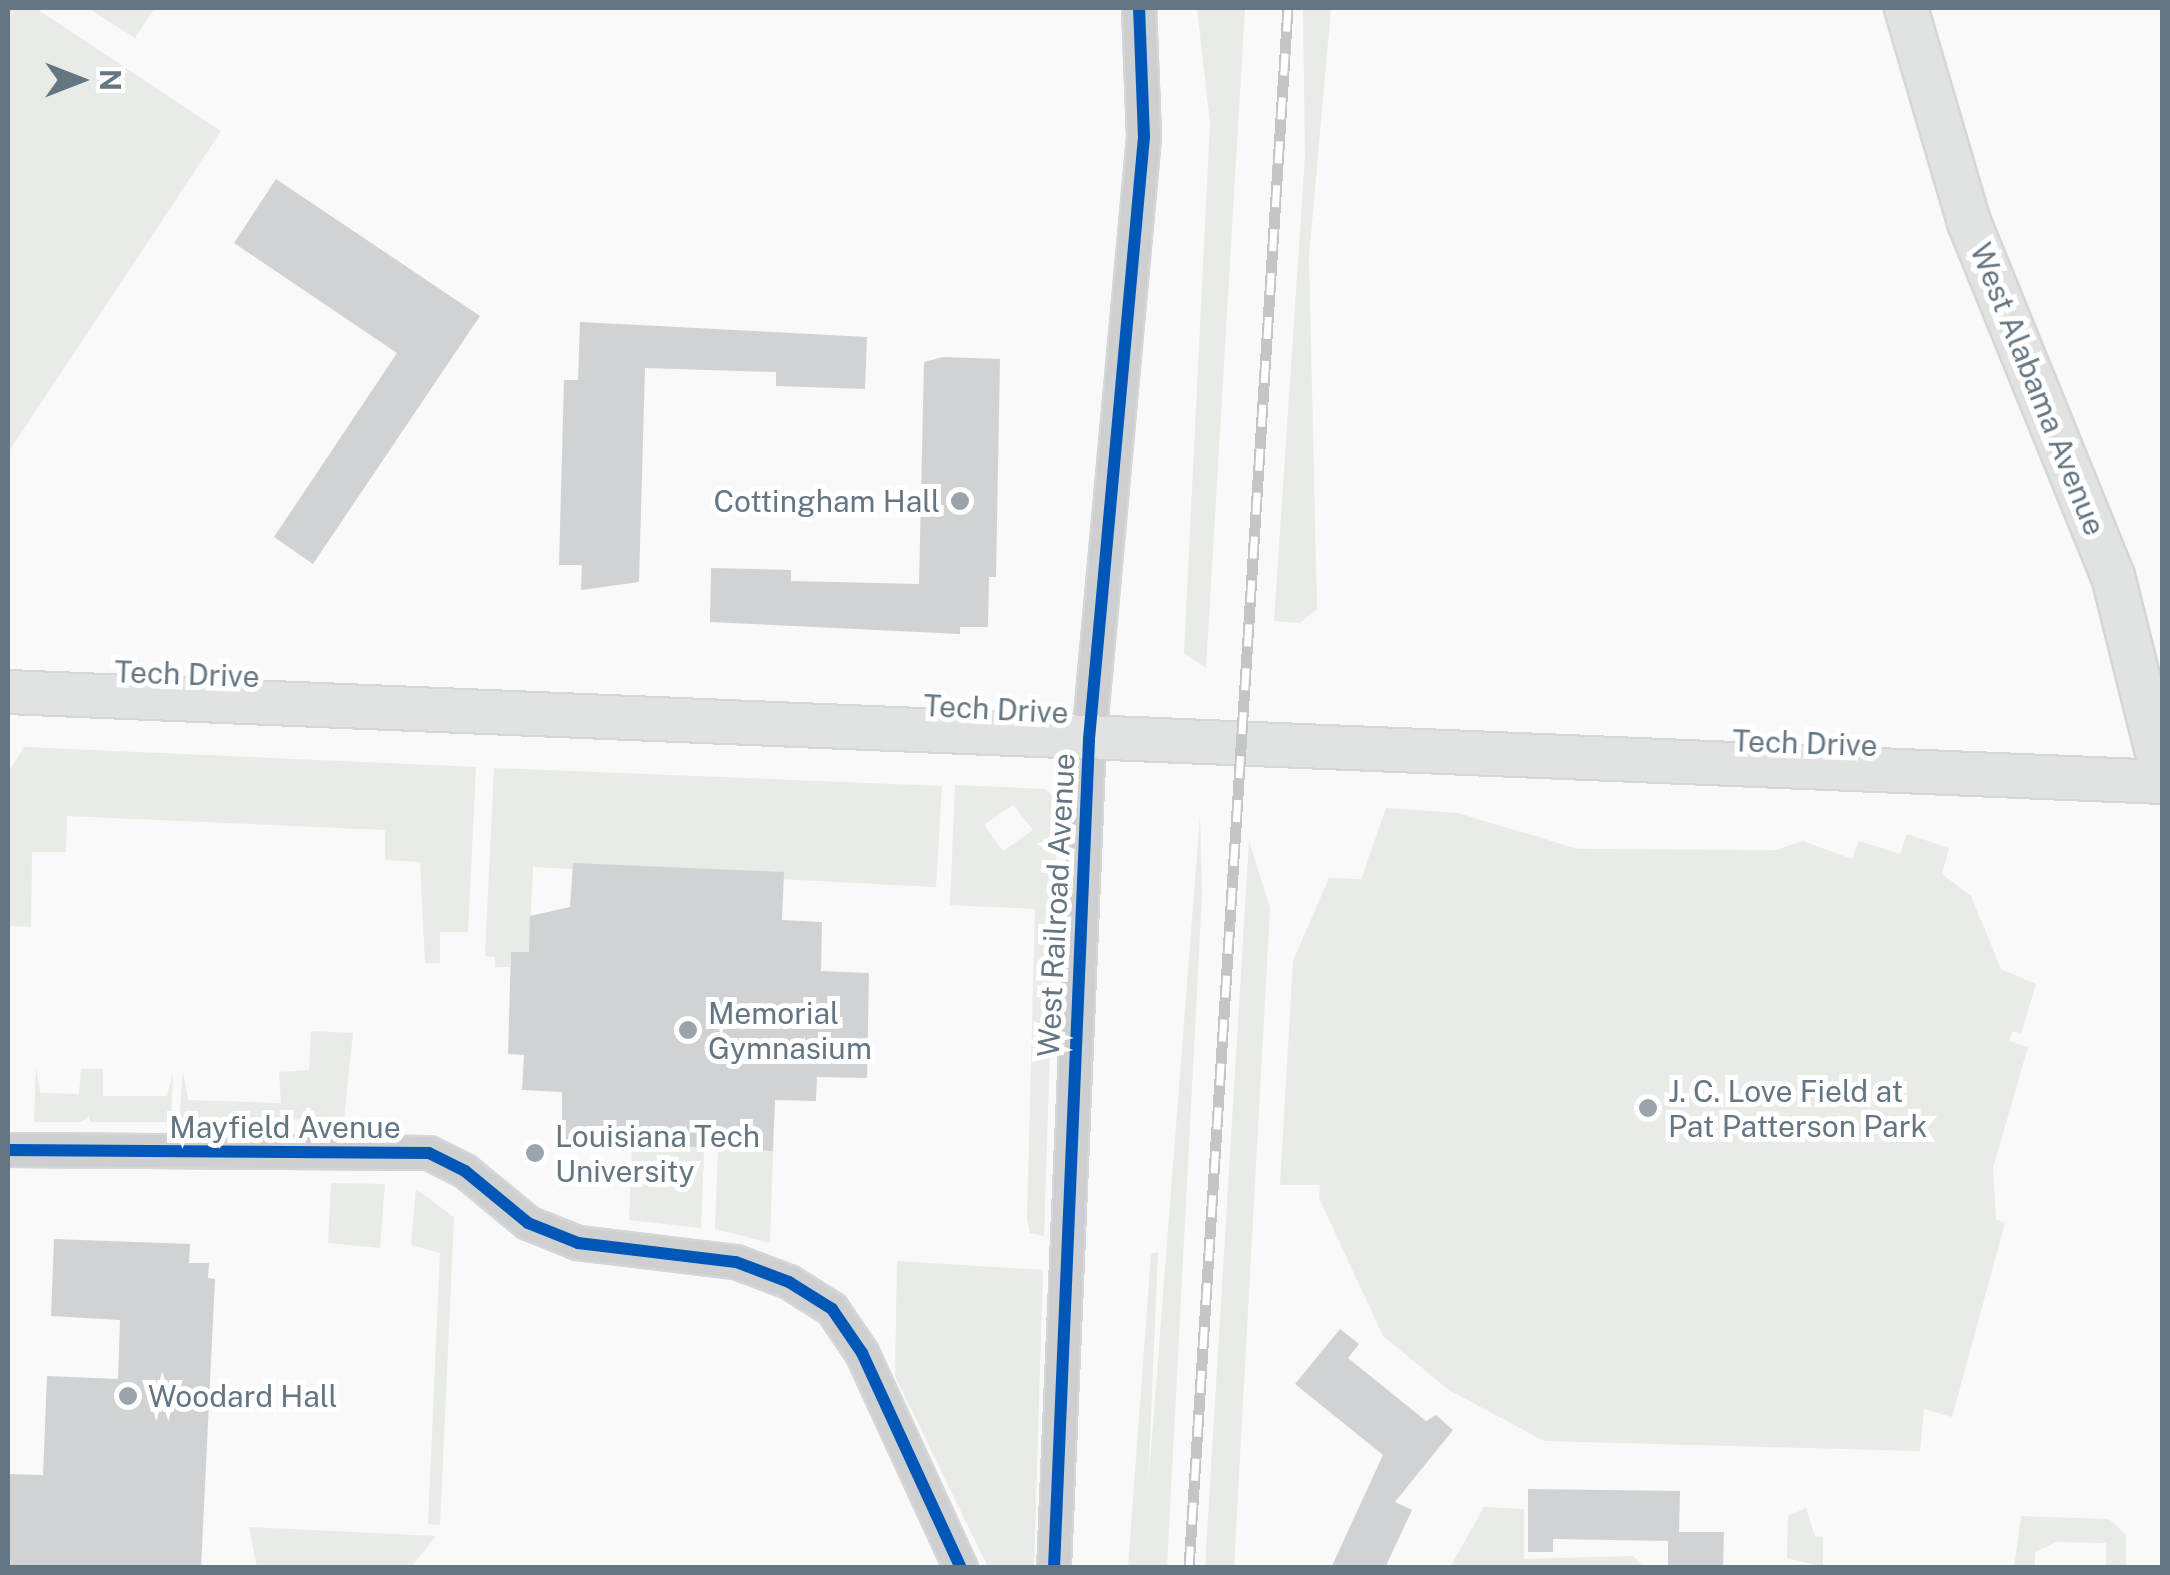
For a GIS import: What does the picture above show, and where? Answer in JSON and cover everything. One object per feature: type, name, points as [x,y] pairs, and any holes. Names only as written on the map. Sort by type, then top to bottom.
[{"type":"main road","name":"West Alabama Avenue","points":[[1906,8],[1970,222],[2113,576],[2162,772]]},
{"type":"main road","name":"Tech Drive","points":[[8,692],[2162,782]]},
{"type":"street","name":"West Railroad Avenue","points":[[1054,1568],[1089,739],[1144,137],[1139,8]]},
{"type":"street","name":"Mayfield Avenue","points":[[8,1150],[429,1154],[464,1171],[528,1223],[578,1243],[736,1262],[790,1282],[832,1309],[862,1353],[961,1568]]},
{"type":"shaded area","points":[[8,8],[35,8],[221,131],[8,453]]},
{"type":"shaded area","points":[[88,8],[155,8],[135,38]]},
{"type":"shaded area","points":[[1197,8],[1245,8],[1206,668],[1184,653],[1210,123]]},
{"type":"shaded area","points":[[1303,8],[1331,8],[1309,257],[1317,609],[1300,623],[1274,621],[1305,157]]},
{"type":"shaded area","points":[[24,747],[476,767],[468,932],[440,932],[440,963],[425,963],[420,862],[385,860],[385,830],[67,816],[66,852],[32,852],[31,927],[8,926],[9,771]]},
{"type":"shaded area","points":[[494,768],[942,786],[936,887],[533,867],[529,952],[511,952],[510,967],[495,967],[495,957],[485,956]]},
{"type":"shaded area","points":[[955,785],[1045,789],[1058,800],[1044,1236],[1030,1233],[1027,1219],[1035,909],[950,905]],"holes":[[[1013,805],[1033,830],[1003,851],[984,825]]]},
{"type":"shaded area","name":"J. C. Love Field at Pat Patterson Park","points":[[1386,808],[1458,813],[1578,849],[1776,850],[1803,841],[1852,859],[1859,841],[1900,854],[1907,834],[1949,848],[1942,874],[1971,896],[2001,969],[2036,984],[2021,1034],[2013,1031],[2009,1041],[2028,1047],[1993,1168],[1996,1219],[2005,1223],[1952,1417],[1924,1409],[1920,1451],[1544,1441],[1449,1390],[1383,1336],[1319,1198],[1320,1185],[1280,1185],[1293,961],[1329,878],[1361,879]]},
{"type":"shaded area","points":[[1200,816],[1202,895],[1167,1567],[1128,1567],[1151,1254],[1158,1252],[1148,1488]]},
{"type":"shaded area","points":[[1249,841],[1270,908],[1234,1567],[1205,1567]]},
{"type":"shaded area","points":[[311,1031],[353,1033],[344,1119],[179,1121],[183,1071],[188,1100],[281,1103],[279,1072],[309,1070]]},
{"type":"shaded area","points":[[36,1066],[40,1093],[79,1094],[81,1069],[103,1069],[103,1096],[167,1096],[173,1071],[171,1122],[90,1122],[89,1115],[82,1122],[34,1122]]},
{"type":"shaded area","points":[[632,1145],[704,1148],[701,1228],[629,1220]]},
{"type":"shaded area","points":[[718,1149],[773,1151],[770,1243],[715,1229]]},
{"type":"shaded area","points":[[331,1183],[385,1184],[380,1248],[328,1243]]},
{"type":"shaded area","points":[[416,1189],[454,1217],[440,1525],[428,1524],[440,1253],[411,1245]]},
{"type":"shaded area","points":[[897,1261],[1043,1270],[1034,1567],[988,1567],[895,1376]]},
{"type":"shaded area","points":[[1484,1507],[1524,1509],[1524,1559],[1633,1556],[1644,1567],[1450,1567]]},
{"type":"shaded area","points":[[1806,1508],[1815,1536],[1823,1537],[1823,1567],[1787,1558],[1788,1516]]},
{"type":"shaded area","points":[[2021,1516],[2109,1519],[2126,1535],[2126,1567],[2106,1567],[2106,1543],[2056,1542],[2035,1552],[2035,1567],[2014,1567]]},
{"type":"shaded area","points":[[249,1527],[436,1536],[411,1567],[257,1568]]},
{"type":"building","points":[[276,179],[480,316],[313,564],[274,537],[397,353],[234,243]]},
{"type":"building","points":[[580,322],[867,337],[865,389],[776,386],[776,372],[645,368],[639,582],[581,590],[582,565],[559,565],[564,380],[578,380]]},
{"type":"building","name":"Cottingham Hall","points":[[943,357],[1000,359],[996,577],[989,577],[988,627],[960,627],[960,634],[710,622],[711,568],[791,570],[791,581],[919,584],[924,362]]},
{"type":"building","name":"Memorial Gymnasium","points":[[573,863],[784,872],[782,920],[822,922],[821,971],[869,973],[867,1078],[817,1077],[816,1101],[775,1100],[773,1151],[562,1141],[562,1092],[522,1090],[524,1055],[508,1054],[511,952],[529,952],[530,916],[570,907]]},
{"type":"building","name":"Woodard Hall","points":[[54,1239],[190,1244],[189,1263],[209,1263],[208,1278],[215,1279],[201,1568],[8,1568],[8,1474],[43,1475],[47,1376],[118,1379],[120,1320],[51,1316]]},
{"type":"building","points":[[1340,1329],[1359,1344],[1348,1358],[1426,1421],[1436,1415],[1453,1430],[1395,1502],[1412,1510],[1385,1568],[1331,1568],[1383,1455],[1295,1384]]},
{"type":"building","points":[[1528,1489],[1680,1491],[1679,1532],[1724,1532],[1723,1568],[1668,1568],[1668,1541],[1553,1539],[1553,1552],[1528,1552]]},
{"type":"railway","points":[[1189,1568],[1288,8]]},
{"type":"cycle path","points":[[1054,1568],[1089,739],[1144,137],[1139,8]]},
{"type":"cycle path","points":[[8,1150],[429,1153],[465,1171],[528,1223],[578,1243],[736,1262],[789,1282],[832,1309],[862,1353],[961,1568]]},
{"type":"place","name":"Cottingham Hall","points":[[960,501]]},
{"type":"place","name":"Memorial Gymnasium","points":[[688,1030]]},
{"type":"place","name":"J. C. Love Field at Pat Patterson Park","points":[[1648,1108]]},
{"type":"place","name":"Louisiana Tech University","points":[[535,1153]]},
{"type":"place","name":"Woodard Hall","points":[[128,1396]]}]
